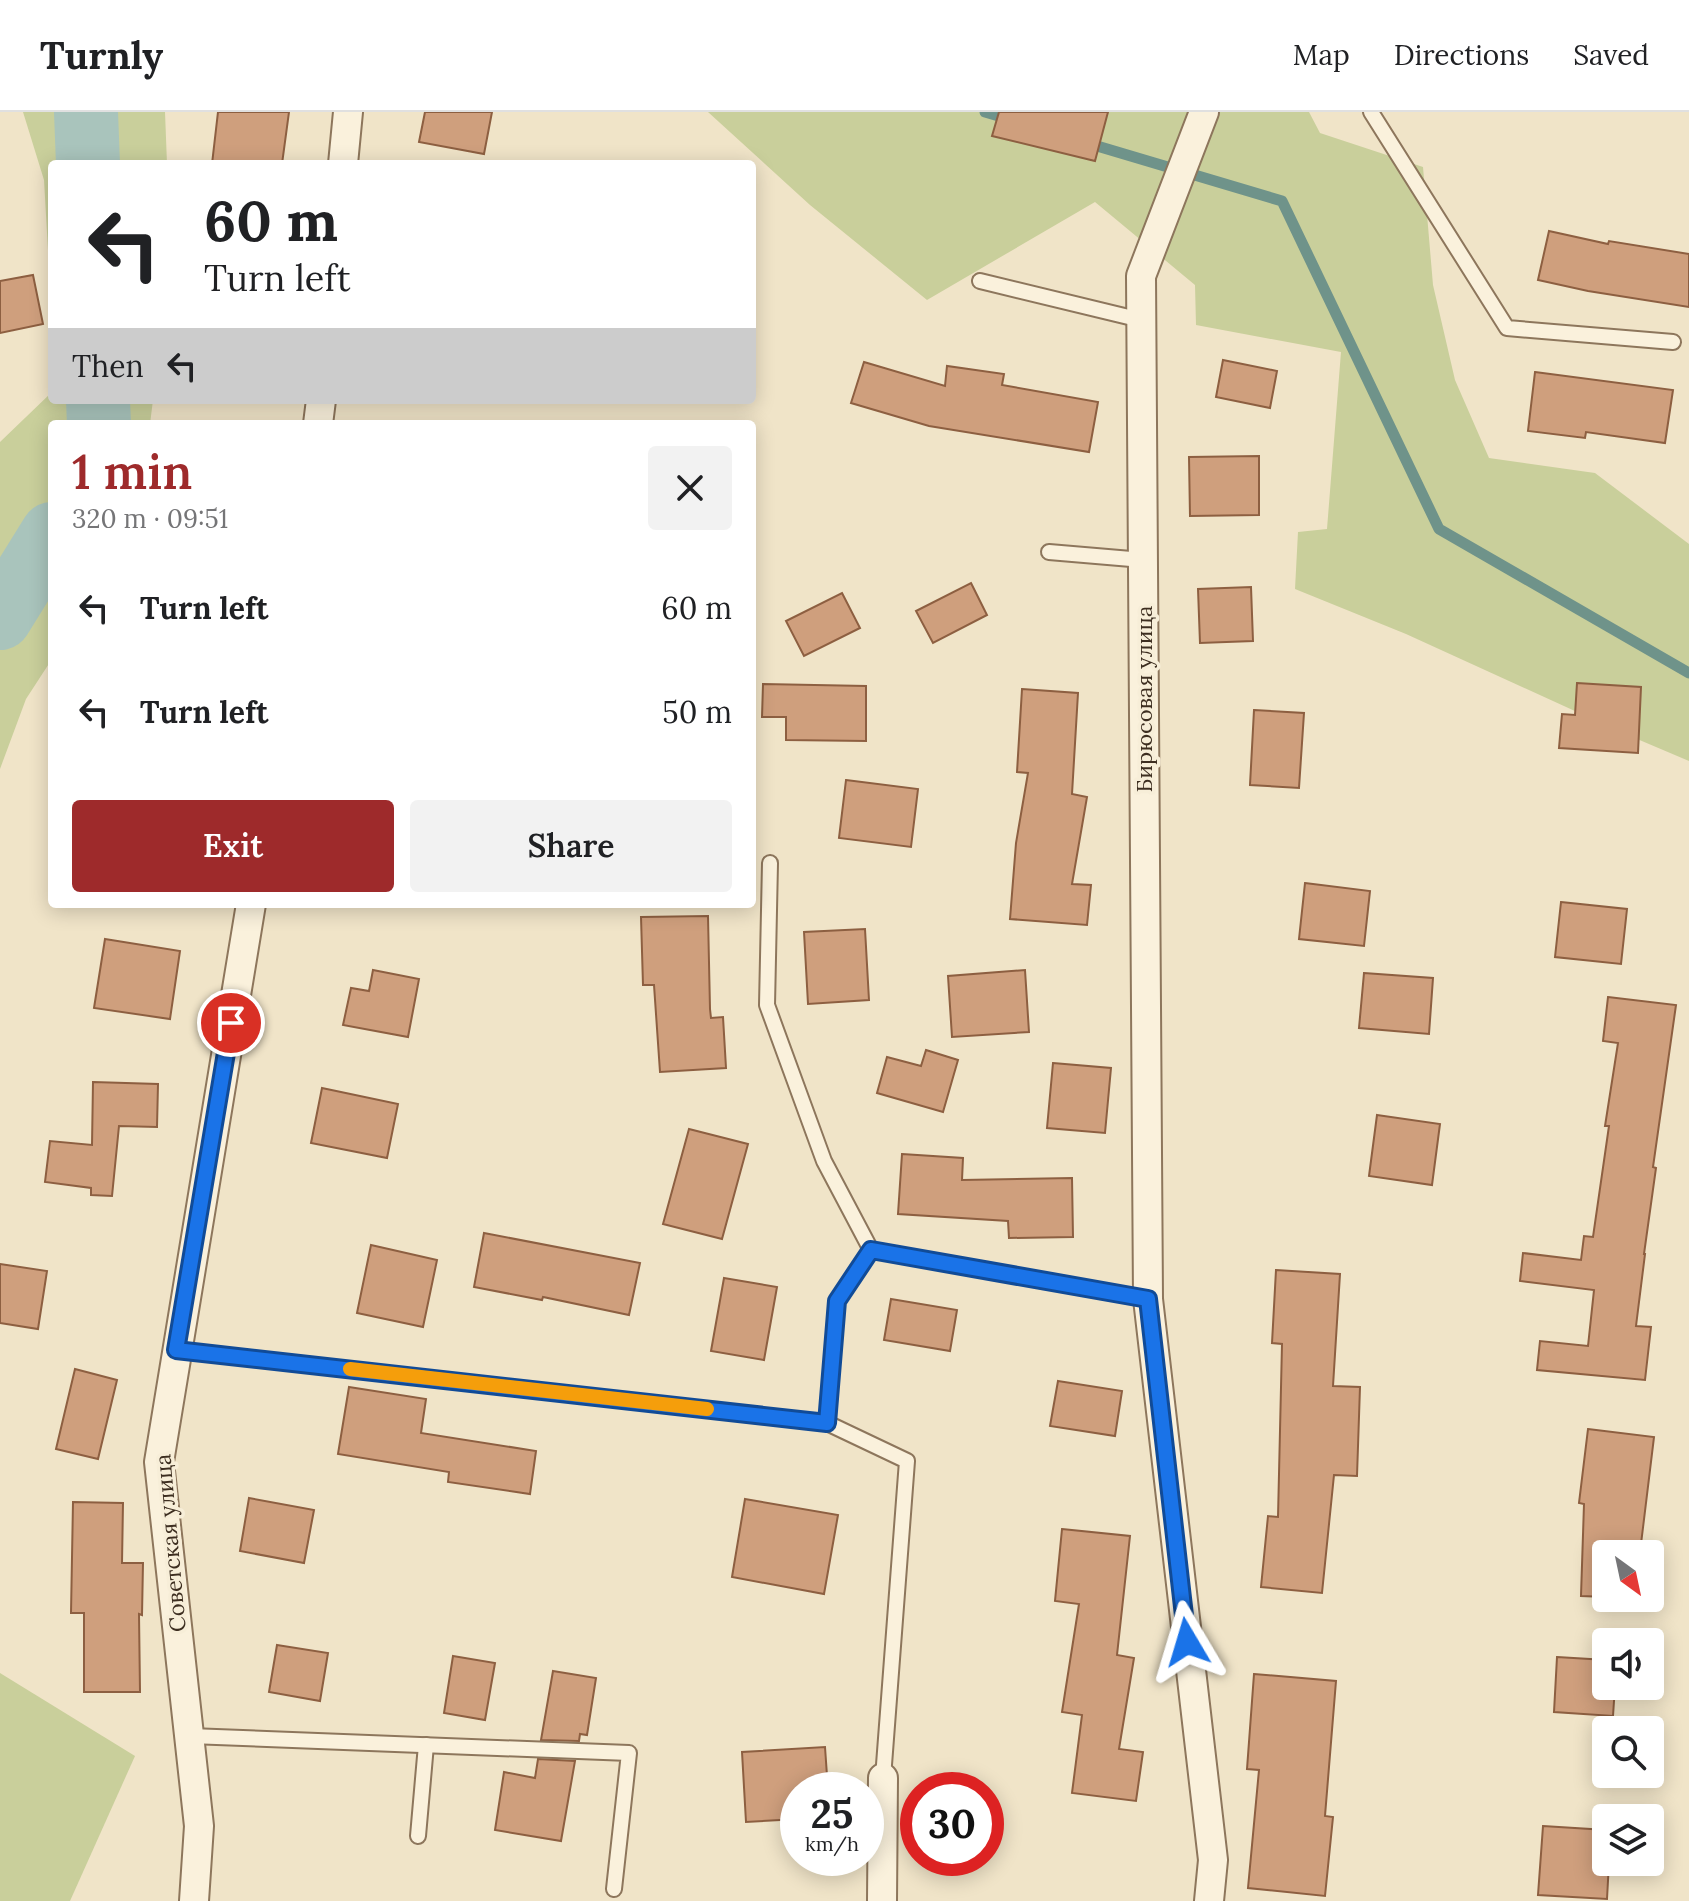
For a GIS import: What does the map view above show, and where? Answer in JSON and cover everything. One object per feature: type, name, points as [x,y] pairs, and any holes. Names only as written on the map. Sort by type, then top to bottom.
[{"type":"street","points":[[343,160],[348,112]]},
{"type":"street","name":"Бирюсовая улица","points":[[1204,112],[1141,276],[1141,320],[1148,1299],[1213,1860],[1209,1901]]},
{"type":"street","name":"Советская улица","points":[[194,1901],[199,1826],[159,1462],[250,908]]},
{"type":"street","points":[[882,1876],[882,1901]]},
{"type":"lane","points":[[1371,112],[1507,328],[1673,342]]},
{"type":"lane","points":[[980,281],[1141,320]]},
{"type":"lane","points":[[1049,552],[1143,560]]},
{"type":"lane","points":[[770,863],[767,1005],[824,1161],[871,1250]]},
{"type":"lane","points":[[871,1250],[1148,1299]]},
{"type":"lane","points":[[827,1423],[837,1301],[871,1250]]},
{"type":"lane","points":[[176,1350],[827,1423],[907,1461],[883,1772]]},
{"type":"lane","points":[[190,1736],[629,1753],[614,1889]]},
{"type":"lane","points":[[418,1836],[426,1745]]},
{"type":"green space","points":[[23,112],[165,112],[167,160],[48,160],[48,250],[44,180]]},
{"type":"green space","points":[[708,112],[1309,112],[1320,133],[1423,167],[1433,285],[1455,380],[1489,458],[1595,473],[1689,544],[1689,761],[1406,634],[1295,589],[1298,532],[1327,529],[1341,352],[1196,325],[1195,285],[1095,202],[927,300],[810,205]]},
{"type":"green space","points":[[48,396],[48,404],[152,404],[150,420],[48,420],[48,665],[26,699],[0,769],[0,442]]},
{"type":"green space","points":[[0,1673],[135,1756],[70,1901],[0,1901]]},
{"type":"building","points":[[218,112],[289,112],[283,160],[212,160]]},
{"type":"building","points":[[425,112],[492,112],[484,154],[419,142]]},
{"type":"building","points":[[999,112],[1108,112],[1095,161],[992,136]]},
{"type":"building","points":[[1549,231],[1608,244],[1609,241],[1689,254],[1689,307],[1538,280]]},
{"type":"building","points":[[33,275],[43,324],[0,333],[0,281]]},
{"type":"building","points":[[1223,360],[1277,371],[1270,408],[1216,397]]},
{"type":"building","points":[[864,362],[945,386],[947,366],[1004,374],[1002,385],[1098,402],[1089,452],[929,426],[851,403]]},
{"type":"building","points":[[1535,372],[1673,390],[1665,443],[1586,432],[1585,438],[1528,431]]},
{"type":"building","points":[[1259,456],[1259,515],[1190,516],[1189,457]]},
{"type":"building","points":[[971,583],[987,615],[933,643],[916,611]]},
{"type":"building","points":[[1251,587],[1253,641],[1200,643],[1198,589]]},
{"type":"building","points":[[842,593],[860,628],[804,656],[786,621]]},
{"type":"building","points":[[1577,683],[1641,687],[1638,753],[1559,748],[1562,714],[1575,715]]},
{"type":"building","points":[[763,684],[866,686],[866,741],[786,740],[786,717],[762,717]]},
{"type":"building","points":[[1022,689],[1078,693],[1072,794],[1087,797],[1072,884],[1091,885],[1087,925],[1010,919],[1016,843],[1028,773],[1017,772]]},
{"type":"building","points":[[1254,710],[1304,713],[1299,788],[1250,785]]},
{"type":"building","points":[[846,780],[918,789],[911,847],[839,838]]},
{"type":"building","points":[[1305,883],[1370,891],[1364,946],[1299,939]]},
{"type":"building","points":[[1561,902],[1627,909],[1621,964],[1555,957]]},
{"type":"building","points":[[708,916],[711,1018],[723,1017],[726,1068],[660,1072],[654,985],[643,985],[641,917]]},
{"type":"building","points":[[865,929],[869,1000],[808,1004],[804,932]]},
{"type":"building","points":[[105,939],[180,951],[170,1019],[94,1008]]},
{"type":"building","points":[[373,970],[419,979],[408,1037],[343,1025],[351,988],[369,991]]},
{"type":"building","points":[[1025,970],[1029,1032],[952,1037],[948,976]]},
{"type":"building","points":[[1364,973],[1433,978],[1429,1034],[1359,1028]]},
{"type":"building","points":[[1608,997],[1676,1005],[1653,1167],[1656,1168],[1636,1326],[1651,1327],[1645,1380],[1537,1370],[1540,1341],[1588,1346],[1594,1290],[1520,1281],[1523,1253],[1581,1260],[1584,1236],[1593,1237],[1618,1043],[1603,1041]]},
{"type":"building","points":[[926,1050],[958,1060],[943,1112],[877,1093],[887,1057],[921,1066]]},
{"type":"building","points":[[1053,1063],[1111,1068],[1105,1133],[1047,1128]]},
{"type":"building","points":[[93,1082],[158,1084],[157,1127],[119,1126],[112,1196],[91,1195],[91,1188],[45,1182],[50,1141],[92,1145]]},
{"type":"building","points":[[322,1088],[398,1104],[387,1158],[311,1143]]},
{"type":"building","points":[[1377,1115],[1440,1124],[1432,1185],[1369,1176]]},
{"type":"building","points":[[689,1129],[748,1144],[722,1239],[663,1224]]},
{"type":"building","points":[[902,1154],[963,1158],[962,1180],[1072,1178],[1073,1237],[1009,1238],[1008,1221],[898,1214]]},
{"type":"building","points":[[484,1233],[640,1263],[629,1315],[543,1297],[542,1300],[474,1287]]},
{"type":"building","points":[[371,1245],[437,1260],[423,1327],[357,1313]]},
{"type":"building","points":[[0,1264],[47,1271],[38,1329],[0,1323]]},
{"type":"building","points":[[1276,1270],[1340,1274],[1333,1386],[1360,1387],[1357,1476],[1334,1475],[1322,1593],[1261,1587],[1268,1516],[1278,1517],[1282,1344],[1272,1343]]},
{"type":"building","points":[[724,1278],[777,1287],[764,1360],[711,1351]]},
{"type":"building","points":[[891,1299],[957,1310],[950,1351],[884,1340]]},
{"type":"building","points":[[75,1369],[117,1380],[98,1459],[56,1449]]},
{"type":"building","points":[[1058,1381],[1122,1391],[1115,1436],[1050,1426]]},
{"type":"building","points":[[349,1387],[426,1399],[421,1433],[536,1451],[530,1494],[448,1482],[449,1472],[338,1454]]},
{"type":"building","points":[[1588,1429],[1654,1437],[1641,1540],[1592,1540],[1592,1596],[1581,1596],[1584,1504],[1579,1503]]},
{"type":"building","points":[[249,1498],[314,1510],[304,1563],[240,1551]]},
{"type":"building","points":[[745,1499],[838,1515],[824,1594],[732,1577]]},
{"type":"building","points":[[73,1502],[123,1503],[122,1563],[143,1563],[142,1615],[139,1614],[140,1692],[84,1692],[84,1613],[71,1613]]},
{"type":"building","points":[[1062,1529],[1130,1536],[1117,1655],[1134,1658],[1119,1749],[1143,1752],[1136,1801],[1072,1793],[1082,1715],[1062,1712],[1079,1604],[1055,1601]]},
{"type":"building","points":[[277,1645],[328,1653],[320,1701],[269,1692]]},
{"type":"building","points":[[453,1656],[495,1663],[485,1720],[444,1713]]},
{"type":"building","points":[[1557,1657],[1592,1659],[1592,1700],[1614,1700],[1613,1716],[1554,1712]]},
{"type":"building","points":[[553,1671],[596,1678],[587,1735],[580,1734],[579,1741],[541,1740]]},
{"type":"building","points":[[1254,1674],[1336,1681],[1325,1816],[1333,1817],[1325,1896],[1248,1888],[1259,1770],[1247,1769]]},
{"type":"building","points":[[825,1747],[827,1772],[780,1772],[780,1820],[746,1822],[742,1752]]},
{"type":"building","points":[[538,1759],[575,1761],[561,1841],[495,1830],[504,1772],[535,1778]]},
{"type":"building","points":[[1543,1826],[1592,1829],[1592,1876],[1608,1876],[1607,1899],[1538,1895]]},
{"type":"waterway","points":[[86,112],[88,160]]},
{"type":"waterway","points":[[985,112],[1009,119]]},
{"type":"waterway","points":[[1087,143],[1282,201],[1439,529],[1689,673]]},
{"type":"waterway","points":[[98,404],[99,420]]},
{"type":"waterway","points":[[0,618],[48,540]]},
{"type":"slow traffic","points":[[350,1369],[707,1409]]},
{"type":"route","points":[[231,1023],[176,1350],[827,1423],[837,1301],[871,1250],[1148,1299],[1187,1642]]}]
